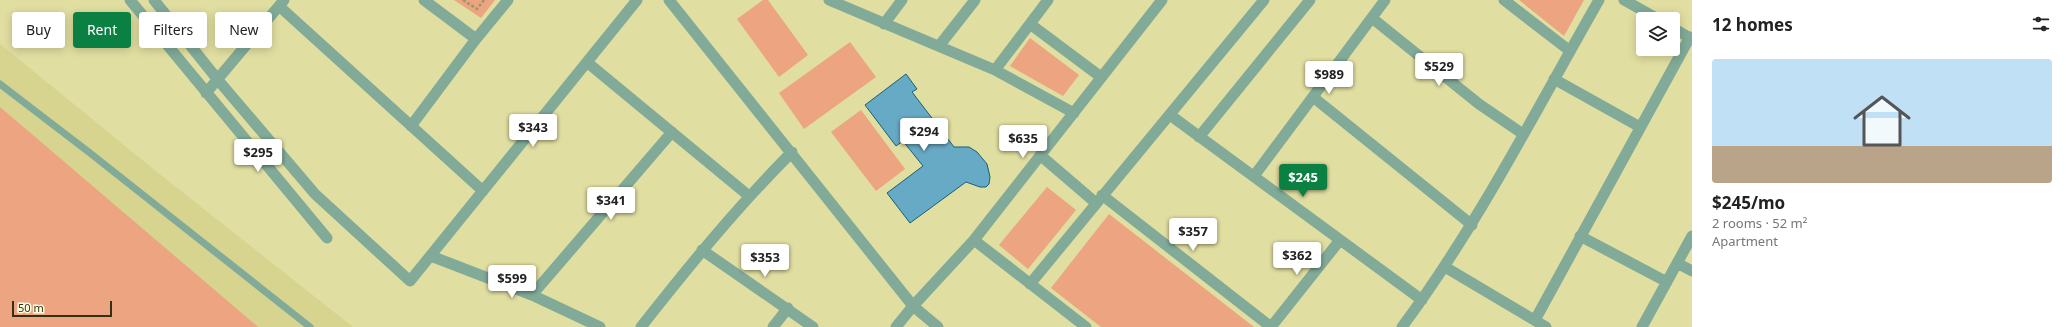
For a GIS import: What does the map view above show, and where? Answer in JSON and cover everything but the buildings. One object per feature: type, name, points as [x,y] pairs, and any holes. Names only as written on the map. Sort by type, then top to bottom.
[{"type":"street","points":[[130,0],[327,238]]},
{"type":"street","points":[[154,0],[218,80],[315,194],[410,281],[588,63],[637,0]]},
{"type":"street","points":[[424,0],[476,39]]},
{"type":"street","points":[[411,126],[476,39],[508,0]]},
{"type":"street","points":[[669,0],[792,152],[913,306],[938,327]]},
{"type":"street","points":[[830,0],[995,70],[1074,113]]},
{"type":"street","points":[[884,24],[902,0]]},
{"type":"street","points":[[939,46],[975,0]]},
{"type":"street","points":[[995,70],[1048,0]]},
{"type":"street","points":[[896,327],[913,306],[974,240],[1162,0]]},
{"type":"street","points":[[1030,284],[1264,0]]},
{"type":"street","points":[[1199,137],[1310,0]]},
{"type":"street","points":[[1254,176],[1385,0]]},
{"type":"street","points":[[1504,0],[1570,51]]},
{"type":"street","points":[[1402,327],[1445,267],[1472,224],[1599,0]]},
{"type":"street","points":[[1624,0],[1639,3],[1650,12]]},
{"type":"street","points":[[206,93],[281,3],[411,126],[483,191]]},
{"type":"street","points":[[1372,18],[1479,104],[1522,134]]},
{"type":"street","points":[[1030,24],[1101,77]]},
{"type":"street","points":[[1535,320],[1640,127],[1691,38],[1680,32]]},
{"type":"street","points":[[588,63],[749,196]]},
{"type":"street","points":[[1554,79],[1640,127]]},
{"type":"street","points":[[1313,97],[1472,224]]},
{"type":"street","points":[[1170,115],[1422,300]]},
{"type":"street","points":[[532,295],[672,132]]},
{"type":"street","points":[[641,327],[702,250],[749,196],[792,152]]},
{"type":"street","points":[[1040,155],[1271,327],[1340,240]]},
{"type":"street","points":[[1580,236],[1667,282]]},
{"type":"street","points":[[1642,327],[1692,236]]},
{"type":"street","points":[[974,240],[1086,327]]},
{"type":"street","points":[[702,250],[788,308],[813,327]]},
{"type":"street","points":[[431,256],[532,295],[600,327]]},
{"type":"street","points":[[1677,263],[1692,272]]},
{"type":"street","points":[[1445,267],[1546,327]]},
{"type":"street","points":[[773,327],[788,308]]},
{"type":"lane","points":[[0,84],[90,153],[310,327]]},
{"type":"path","points":[[463,0],[477,9],[484,0]]},
{"type":"shaded area","points":[[454,0],[495,0],[481,18]]},
{"type":"shaded area","points":[[763,0],[768,0],[808,55],[779,77],[737,19]]},
{"type":"shaded area","points":[[1519,0],[1584,0],[1564,36]]},
{"type":"shaded area","points":[[1030,38],[1079,75],[1063,96],[1010,66]]},
{"type":"shaded area","points":[[850,42],[876,77],[804,129],[779,93]]},
{"type":"shaded area","points":[[0,44],[157,172],[353,327],[0,327]]},
{"type":"shaded area","points":[[0,107],[258,327],[0,327]]},
{"type":"shaded area","points":[[861,110],[905,169],[876,191],[831,132]]},
{"type":"shaded area","points":[[1047,187],[1076,210],[1028,269],[999,245]]},
{"type":"shaded area","points":[[1109,214],[1254,327],[1101,327],[1051,288]]}]
